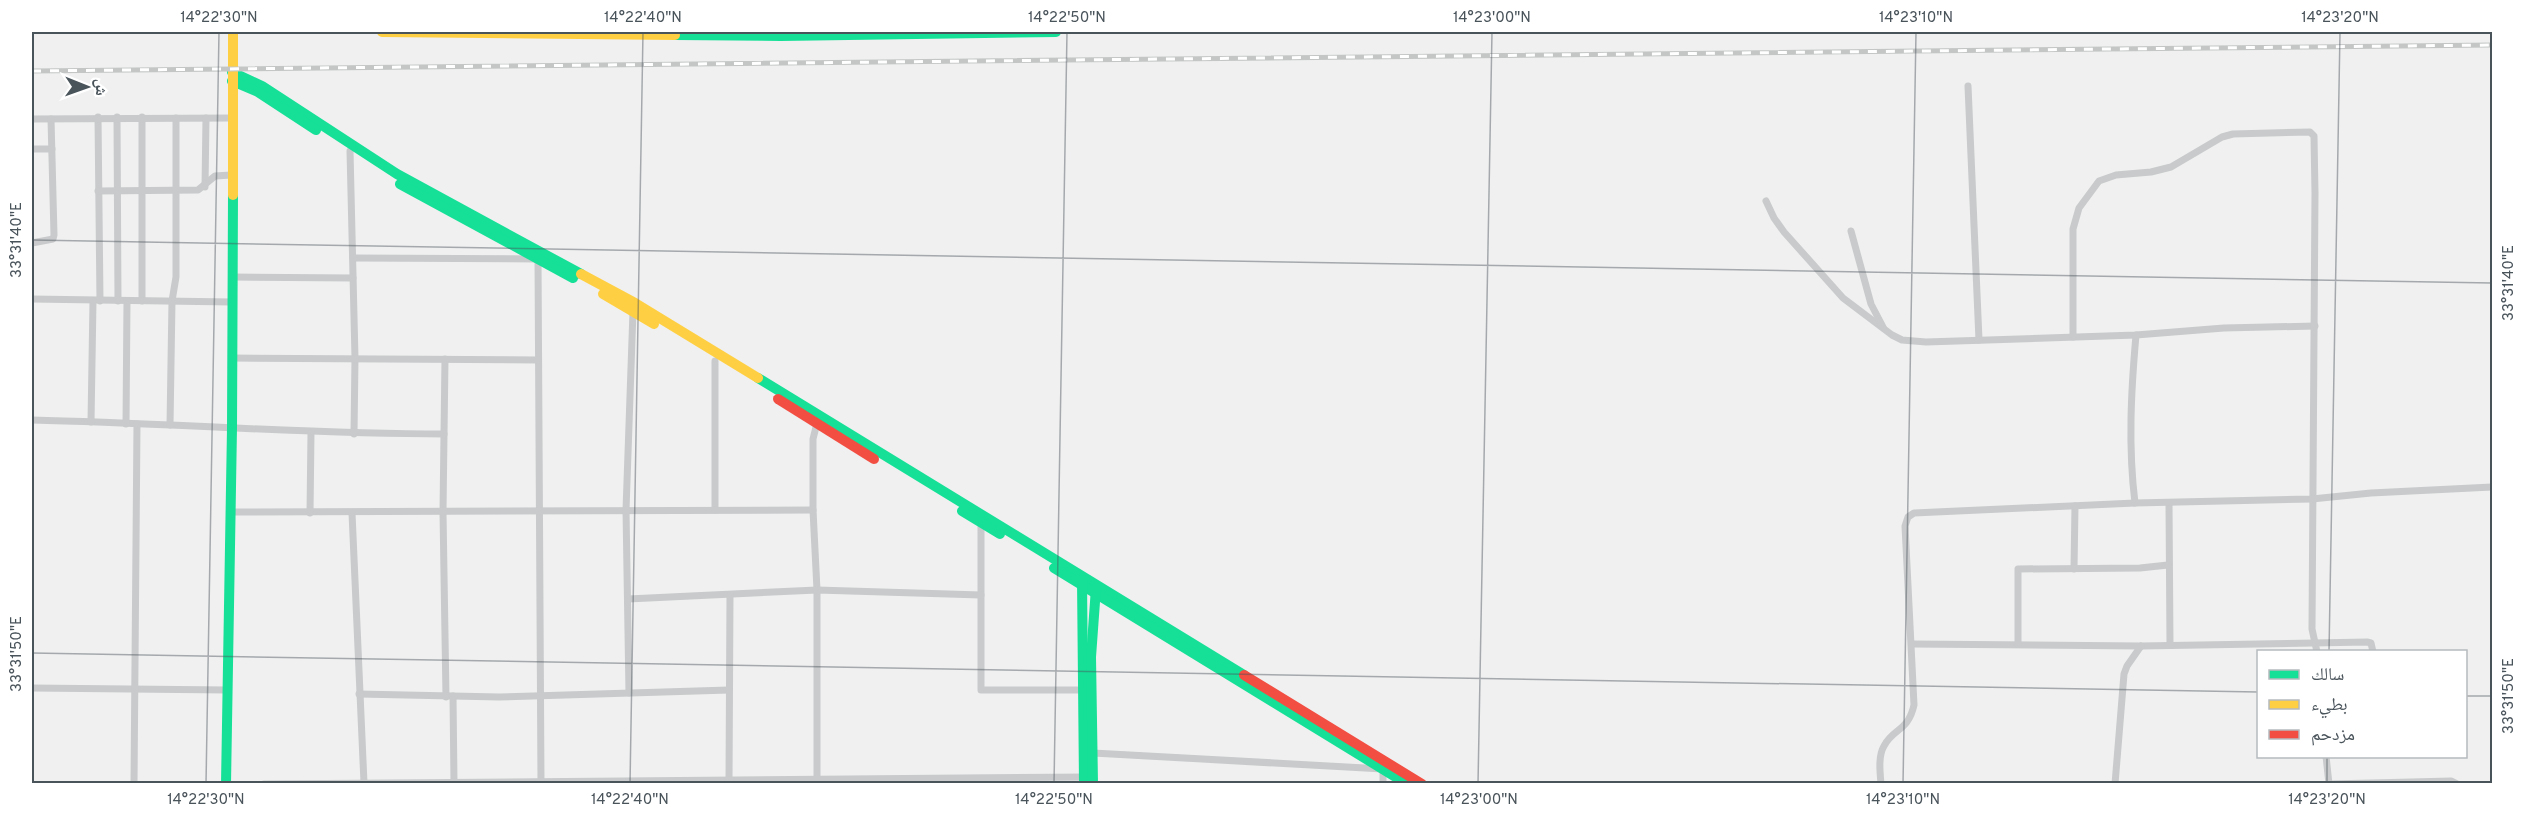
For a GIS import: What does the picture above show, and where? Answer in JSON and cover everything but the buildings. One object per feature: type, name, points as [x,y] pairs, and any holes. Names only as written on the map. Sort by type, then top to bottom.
[{"type":"street","points":[[226,783],[232,428],[233,32]]},
{"type":"street","points":[[382,32],[781,36],[1056,32]]},
{"type":"street","points":[[232,77],[401,184],[635,303],[1407,783]]},
{"type":"street","points":[[232,77],[262,86],[397,174],[504,236],[538,260],[633,311],[981,523],[1082,580]]},
{"type":"street","points":[[1968,86],[1979,340]]},
{"type":"street","points":[[91,422],[96,301],[98,117]]},
{"type":"street","points":[[117,117],[118,301]]},
{"type":"street","points":[[142,117],[142,301]]},
{"type":"street","points":[[170,425],[172,302],[176,277],[176,118]]},
{"type":"street","points":[[205,187],[206,118]]},
{"type":"street","points":[[32,119],[232,118]]},
{"type":"street","points":[[32,243],[49,241],[54,235],[51,119]]},
{"type":"street","points":[[2073,337],[2075,218],[2099,181],[2116,175],[2151,172],[2171,167],[2222,137],[2233,134],[2304,130],[2314,136],[2315,465],[2312,499],[2315,647]]},
{"type":"street","points":[[32,149],[52,148]]},
{"type":"street","points":[[350,151],[355,358],[354,434]]},
{"type":"street","points":[[98,191],[198,190],[205,187],[215,176],[231,175]]},
{"type":"street","points":[[1766,201],[1784,231],[1818,268],[1828,284],[1843,298],[1902,340],[1913,342],[2136,335],[2224,328],[2314,326]]},
{"type":"street","points":[[1851,231],[1871,304],[1884,329]]},
{"type":"street","points":[[353,258],[538,260]]},
{"type":"street","points":[[538,260],[541,782]]},
{"type":"street","points":[[232,277],[353,278]]},
{"type":"street","points":[[32,299],[231,303]]},
{"type":"street","points":[[126,424],[127,301]]},
{"type":"street","points":[[629,693],[626,510],[633,311]]},
{"type":"street","points":[[2135,503],[2130,459],[2130,421],[2136,335]]},
{"type":"street","points":[[232,358],[538,360]]},
{"type":"street","points":[[445,359],[443,512],[454,782]]},
{"type":"street","points":[[715,361],[715,510]]},
{"type":"street","points":[[32,420],[311,433],[444,434]]},
{"type":"street","points":[[817,423],[813,440],[813,510],[817,590],[817,782]]},
{"type":"street","points":[[134,783],[137,424]]},
{"type":"street","points":[[310,513],[311,433]]},
{"type":"street","points":[[1881,783],[1882,749],[1885,743],[1906,725],[1914,705],[1905,526],[1908,517],[1914,513],[2135,503],[2312,499],[2371,493],[2493,487]]},
{"type":"street","points":[[2169,503],[2170,645]]},
{"type":"street","points":[[2074,569],[2075,506]]},
{"type":"street","points":[[230,513],[813,510]]},
{"type":"street","points":[[352,513],[364,783]]},
{"type":"street","points":[[981,523],[981,690],[1084,690]]},
{"type":"street","points":[[2018,644],[2018,569],[2168,565]]},
{"type":"street","points":[[1082,580],[1084,690],[1089,780]]},
{"type":"street","points":[[1089,780],[1093,753],[1091,657],[1095,589]]},
{"type":"street","points":[[1095,589],[1422,783]]},
{"type":"street","points":[[628,599],[730,596],[817,590],[981,595]]},
{"type":"street","points":[[729,781],[730,596]]},
{"type":"street","points":[[1912,644],[2315,647],[2367,642],[2371,643],[2373,650]]},
{"type":"street","points":[[2115,783],[2124,674],[2141,646]]},
{"type":"street","points":[[32,688],[227,690]]},
{"type":"street","points":[[359,694],[450,697],[729,690]]},
{"type":"street","points":[[1093,753],[1383,769]]},
{"type":"street","points":[[2326,758],[2330,783],[2451,781],[2457,783]]},
{"type":"street","points":[[1383,769],[1383,783]]},
{"type":"street","points":[[264,783],[1089,780]]},
{"type":"railway","points":[[32,71],[2492,45]]},
{"type":"traffic: fast","points":[[675,35],[781,36],[1056,32]]},
{"type":"traffic: fast","points":[[232,72],[262,86],[397,174],[581,274]]},
{"type":"traffic: fast","points":[[232,81],[258,92],[316,130]]},
{"type":"traffic: fast","points":[[400,184],[573,278]]},
{"type":"traffic: fast","points":[[226,784],[233,195]]},
{"type":"traffic: fast","points":[[758,378],[1244,675]]},
{"type":"traffic: fast","points":[[962,511],[1000,534]]},
{"type":"traffic: fast","points":[[1054,568],[1407,784]]},
{"type":"traffic: fast","points":[[1082,580],[1084,784]]},
{"type":"traffic: fast","points":[[1093,784],[1091,657],[1096,588]]},
{"type":"traffic: slow","points":[[233,32],[233,195]]},
{"type":"traffic: slow","points":[[382,32],[675,35]]},
{"type":"traffic: slow","points":[[581,274],[635,303],[758,378]]},
{"type":"traffic: slow","points":[[603,294],[654,324]]},
{"type":"traffic: jam","points":[[778,399],[874,459]]},
{"type":"traffic: jam","points":[[1244,675],[1422,784]]}]
